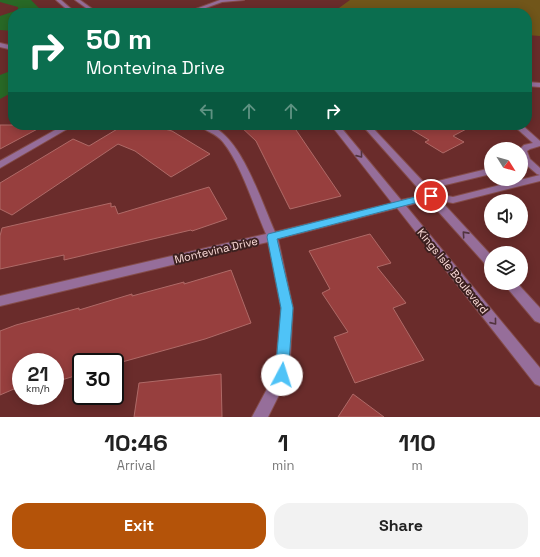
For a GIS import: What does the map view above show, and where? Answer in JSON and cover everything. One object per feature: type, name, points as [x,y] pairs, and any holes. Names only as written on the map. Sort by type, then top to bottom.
[{"type":"street","points":[[58,0],[68,8]]},
{"type":"street","points":[[77,0],[89,8]]},
{"type":"street","points":[[202,8],[222,1],[242,0]]},
{"type":"street","points":[[0,165],[61,130]]},
{"type":"street","points":[[211,130],[219,134],[232,147],[272,237],[287,308],[282,375],[260,417]]},
{"type":"street","name":"Kings Isle Boulevard","points":[[339,130],[540,379]]},
{"type":"street","points":[[371,130],[484,255]]},
{"type":"street","points":[[523,130],[540,144]]},
{"type":"street","points":[[528,147],[540,144]]},
{"type":"street","points":[[528,164],[540,172]]},
{"type":"street","points":[[431,196],[437,184],[484,173]]},
{"type":"street","points":[[431,196],[453,200],[540,178]]},
{"type":"street","name":"Montevina Drive","points":[[0,301],[272,237],[431,196]]},
{"type":"street","points":[[516,290],[540,317]]},
{"type":"shaded area","points":[[0,0],[31,0],[39,8],[18,8],[0,2]]},
{"type":"shaded area","points":[[350,0],[540,0],[540,36],[532,35],[532,8],[339,8]]},
{"type":"shaded area","points":[[8,13],[8,31],[0,30],[0,16]]},
{"type":"shaded area","points":[[8,72],[8,95],[0,99],[0,75]]},
{"type":"building","points":[[0,125],[8,125],[8,130],[36,130],[0,149]]},
{"type":"building","points":[[116,130],[168,130],[210,154],[171,177],[135,151],[118,144],[12,215],[0,209],[0,183],[73,139],[89,146]]},
{"type":"building","points":[[244,130],[296,130],[341,196],[290,209],[256,141]]},
{"type":"building","points":[[412,130],[464,130],[453,136],[464,142],[443,153],[425,142],[429,140]]},
{"type":"building","points":[[209,187],[227,219],[192,231],[64,260],[64,255],[0,269],[0,236],[2,228],[111,203],[111,207],[115,206],[118,214]]},
{"type":"building","points":[[370,234],[391,263],[377,267],[406,303],[393,308],[424,360],[355,383],[334,337],[348,332],[322,293],[330,289],[309,251]]},
{"type":"building","points":[[231,270],[251,323],[205,339],[124,361],[124,353],[72,353],[72,377],[64,379],[64,353],[12,353],[12,390],[0,395],[0,331],[16,325],[79,308],[79,310],[132,294],[132,296],[184,282],[184,284]]},
{"type":"building","points":[[221,374],[222,417],[134,417],[139,383]]},
{"type":"building","points":[[353,394],[384,417],[338,417]]},
{"type":"route","points":[[282,375],[287,308],[272,237],[431,196]]}]
